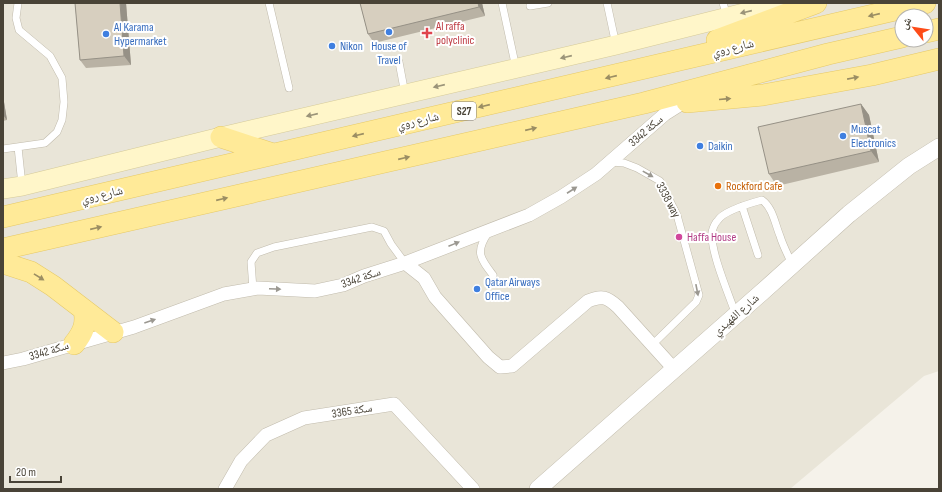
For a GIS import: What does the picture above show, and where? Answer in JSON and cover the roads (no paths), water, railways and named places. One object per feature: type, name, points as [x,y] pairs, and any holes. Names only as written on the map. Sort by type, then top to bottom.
[{"type":"main road","points":[[3,188],[22,186],[221,137],[616,45],[725,10],[784,3]]},
{"type":"main road","points":[[634,71],[816,3]]},
{"type":"main road","name":"شارع روي","points":[[3,217],[925,3]]},
{"type":"main road","points":[[3,249],[644,103],[828,54],[894,39]]},
{"type":"main road","points":[[644,103],[684,102],[763,96],[872,75],[939,58]]},
{"type":"main road","points":[[221,137],[274,155]]},
{"type":"main road","points":[[3,262],[63,236]]},
{"type":"main road","points":[[3,262],[31,272],[53,286],[113,332]]},
{"type":"main road","points":[[74,344],[84,327],[84,310]]},
{"type":"street","name":"سكة 3342","points":[[3,363],[23,360],[140,324],[224,294],[258,288],[315,291],[343,285],[364,276],[405,264],[536,212],[596,174],[666,114],[684,102]]},
{"type":"street","name":"شارع الفهيدي","points":[[538,489],[849,214],[903,170],[939,147]]},
{"type":"street","points":[[424,278],[429,254]]},
{"type":"street","points":[[405,264],[424,278],[435,297],[488,358],[500,367],[512,366],[588,302],[597,297],[608,298],[613,302],[674,369]]},
{"type":"street","name":"سكة 3365","points":[[225,489],[241,461],[266,435],[304,418],[394,404],[473,489]]},
{"type":"lane","points":[[3,149],[45,143],[57,132],[62,120],[64,102],[62,78],[50,56],[19,30],[16,18],[18,3]]},
{"type":"lane","points":[[269,3],[289,88]]},
{"type":"lane","points":[[502,3],[516,68]]},
{"type":"lane","points":[[530,6],[548,3]]},
{"type":"lane","points":[[608,3],[616,45]]},
{"type":"lane","points":[[399,62],[405,94]]},
{"type":"lane","points":[[18,148],[22,186]]},
{"type":"lane","name":"3338 way","points":[[611,162],[624,163],[637,168],[660,181],[677,214],[699,295],[696,302],[652,345]]},
{"type":"lane","points":[[736,315],[720,270],[713,242],[712,230],[718,219],[742,206],[762,200],[767,203],[792,265]]},
{"type":"lane","points":[[742,206],[758,255]]},
{"type":"lane","points":[[253,289],[251,262],[257,253],[274,247],[372,227],[384,231],[405,264]]},
{"type":"lane","points":[[489,231],[484,239],[480,255],[494,275]]},
{"type":"place","name":"House of Travel","points":[[389,32]]},
{"type":"place","name":"Al raffa polyclinic","points":[[427,33]]},
{"type":"place","name":"Al Karama Hypermarket","points":[[106,34]]},
{"type":"place","name":"Nikon","points":[[332,46]]},
{"type":"place","name":"Muscat Electronics","points":[[843,136]]},
{"type":"place","name":"Daikin","points":[[700,146]]},
{"type":"place","name":"Rockford Cafe","points":[[718,186]]},
{"type":"place","name":"Haffa House","points":[[679,237]]},
{"type":"place","name":"Qatar Airways Office","points":[[477,289]]}]
